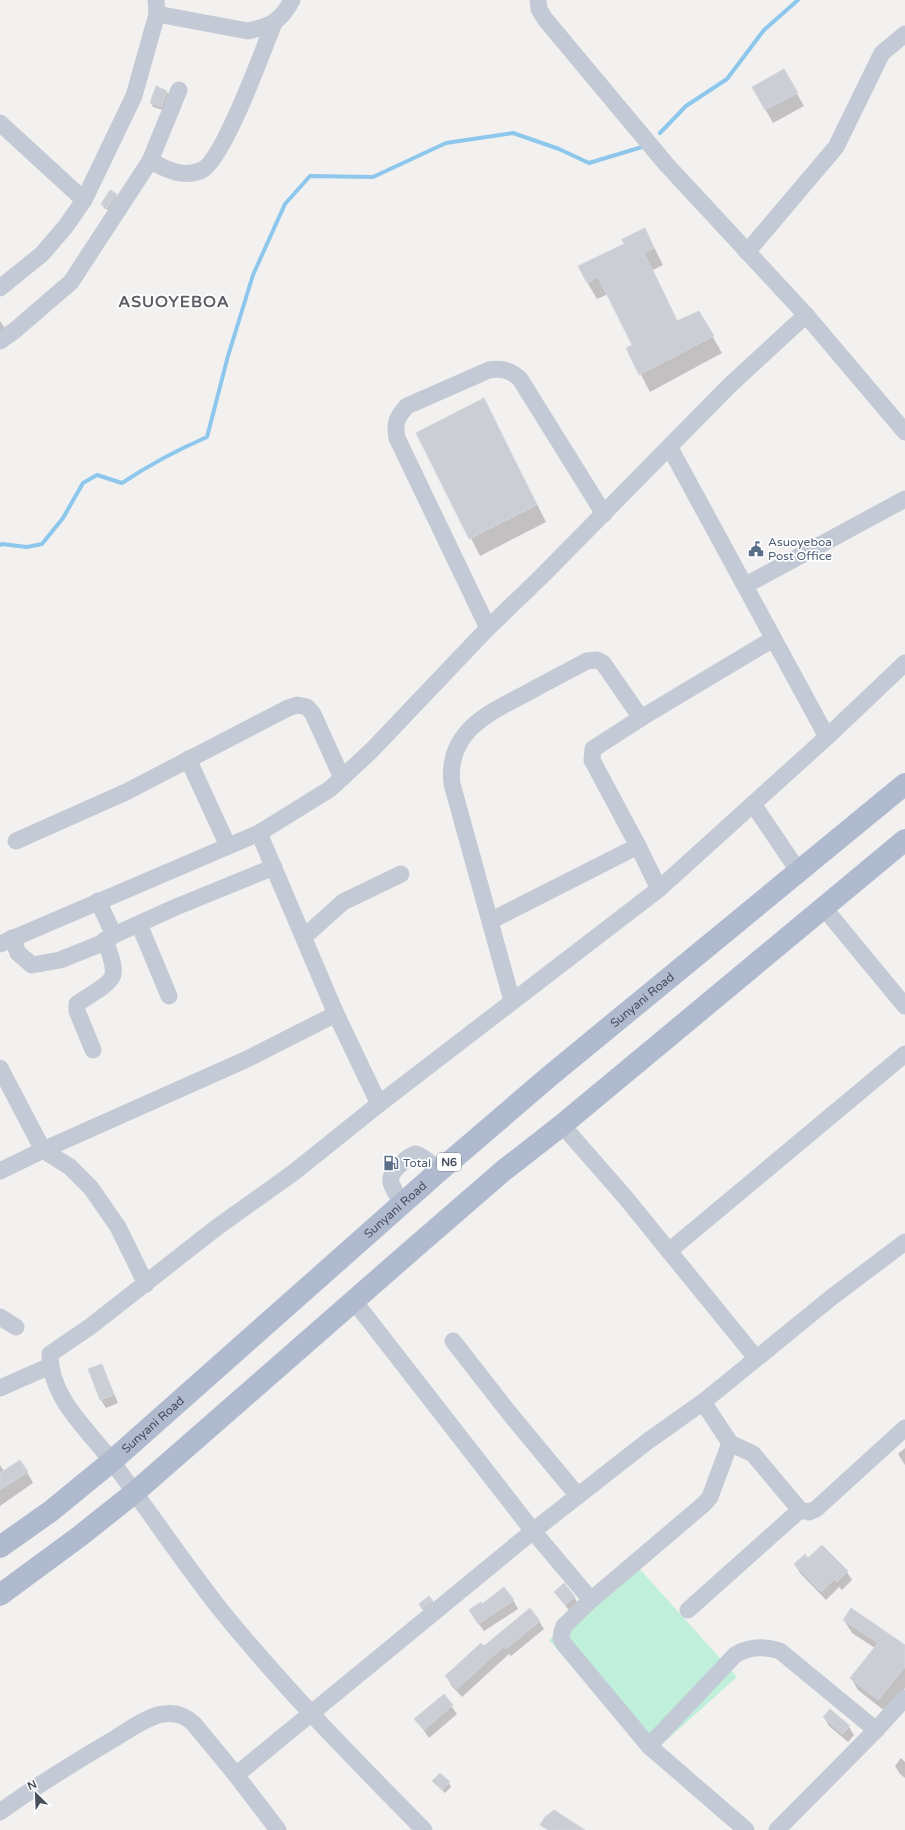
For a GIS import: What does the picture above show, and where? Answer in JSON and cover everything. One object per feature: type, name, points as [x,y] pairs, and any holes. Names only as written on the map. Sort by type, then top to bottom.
[{"type":"main road","name":"Sunyani Road","points":[[0,1547],[51,1510],[112,1461],[439,1171],[551,1076],[905,784]]},
{"type":"main road","points":[[0,1595],[80,1536],[134,1493],[503,1171],[562,1125],[905,840]]},
{"type":"street","points":[[0,288],[42,254],[66,226],[84,200],[134,96],[156,7],[248,31],[263,28],[274,23],[286,11],[292,0]]},
{"type":"street","points":[[538,0],[539,9],[545,19],[666,164],[806,315],[905,432]]},
{"type":"street","points":[[150,161],[176,173],[189,174],[202,170],[210,164],[234,121],[274,23]]},
{"type":"street","points":[[747,252],[836,147],[882,53],[905,34]]},
{"type":"street","points":[[0,341],[14,331],[71,282],[150,161],[178,90]]},
{"type":"street","points":[[0,123],[84,200]]},
{"type":"street","points":[[274,867],[176,906],[60,960],[32,965],[6,941],[98,901],[161,876],[259,832],[330,789],[372,750],[488,628],[670,448],[730,386],[806,315]]},
{"type":"street","points":[[488,628],[397,438],[395,427],[399,415],[407,406],[488,370],[501,369],[513,372],[520,379],[604,514]]},
{"type":"street","points":[[670,448],[746,585],[773,639],[827,737]]},
{"type":"street","points":[[746,585],[905,499]]},
{"type":"street","points":[[659,889],[592,760],[591,754],[593,749],[641,718],[773,639]]},
{"type":"street","points":[[512,1001],[452,784],[450,770],[452,760],[465,734],[486,714],[587,661],[597,660],[603,663],[641,718]]},
{"type":"street","points":[[424,1830],[312,1714],[220,1609],[112,1461],[79,1424],[52,1376],[50,1354],[91,1326],[216,1228],[293,1173],[379,1104],[659,889],[827,737],[905,663]]},
{"type":"street","points":[[16,841],[126,792],[288,708],[297,705],[307,707],[313,714],[342,778]]},
{"type":"street","points":[[188,759],[228,846]]},
{"type":"street","points":[[753,804],[799,872]]},
{"type":"street","points":[[259,832],[336,1014],[379,1104]]},
{"type":"street","points":[[490,921],[638,846]]},
{"type":"street","points":[[304,937],[343,902],[401,874]]},
{"type":"street","points":[[93,1050],[77,1011],[77,1004],[109,982],[113,975],[109,938],[98,901]]},
{"type":"street","points":[[824,908],[905,1006]]},
{"type":"street","points":[[139,924],[169,996]]},
{"type":"street","points":[[0,1171],[43,1150],[245,1060],[336,1014]]},
{"type":"street","points":[[669,1251],[905,1054]]},
{"type":"street","points":[[0,1068],[43,1150],[70,1167],[91,1188],[118,1227],[146,1284]]},
{"type":"street","points":[[562,1125],[669,1251],[756,1358]]},
{"type":"street","points":[[402,1204],[390,1182],[394,1170],[411,1155],[416,1154],[439,1171]]},
{"type":"street","points":[[236,1775],[533,1531],[648,1441],[703,1402],[756,1358],[905,1242]]},
{"type":"street","points":[[354,1300],[533,1531],[591,1600]]},
{"type":"street","points":[[0,1317],[16,1327]]},
{"type":"street","points":[[453,1341],[510,1414],[578,1496]]},
{"type":"street","points":[[0,1388],[50,1366]]},
{"type":"street","points":[[703,1402],[730,1443],[754,1454],[800,1510],[809,1512],[816,1509],[905,1428]]},
{"type":"street","points":[[730,1443],[715,1488],[710,1498],[591,1600],[564,1626],[561,1639],[648,1746],[746,1830]]},
{"type":"street","points":[[688,1610],[800,1510]]},
{"type":"street","points":[[648,1746],[735,1655],[742,1650],[754,1648],[770,1648],[780,1651],[876,1730]]},
{"type":"street","points":[[777,1830],[876,1730],[905,1698]]},
{"type":"street","points":[[0,1812],[58,1772],[138,1725],[162,1714],[175,1713],[187,1717],[236,1775],[278,1830]]},
{"type":"green space","points":[[637,1566],[737,1677],[650,1755],[549,1640]]},
{"type":"building","points":[[784,69],[798,93],[765,110],[752,87]]},
{"type":"building","points":[[156,86],[167,91],[161,107],[150,103]]},
{"type":"building","points":[[110,190],[117,194],[107,208],[101,204]]},
{"type":"building","points":[[645,228],[654,248],[644,253],[677,321],[699,311],[714,336],[639,375],[626,348],[632,345],[598,277],[587,283],[578,266],[624,244],[622,239]]},
{"type":"building","points":[[484,398],[537,505],[469,539],[416,433]]},
{"type":"building","points":[[102,1364],[114,1395],[100,1400],[88,1369]]},
{"type":"building","points":[[20,1460],[28,1472],[0,1490],[0,1473]]},
{"type":"building","points":[[822,1545],[848,1571],[837,1582],[834,1579],[821,1592],[794,1564],[805,1554],[808,1558]]},
{"type":"building","points":[[564,1583],[575,1597],[565,1605],[554,1592]]},
{"type":"building","points":[[504,1587],[514,1600],[478,1624],[469,1610],[481,1602],[482,1604]]},
{"type":"building","points":[[429,1596],[433,1601],[422,1609],[419,1604]]},
{"type":"building","points":[[530,1608],[540,1621],[506,1649],[504,1646],[457,1689],[445,1676],[481,1643],[484,1646]]},
{"type":"building","points":[[851,1608],[905,1645],[905,1667],[878,1700],[850,1678],[878,1643],[843,1620]]},
{"type":"building","points":[[444,1694],[453,1705],[424,1730],[414,1719]]},
{"type":"building","points":[[830,1709],[850,1726],[842,1734],[823,1717]]},
{"type":"building","points":[[440,1773],[450,1782],[442,1790],[432,1781]]},
{"type":"building","points":[[554,1810],[585,1830],[548,1830],[540,1825],[545,1817]]},
{"type":"waterway","points":[[660,133],[686,106],[727,79],[764,30],[798,0]]},
{"type":"waterway","points":[[0,545],[27,547],[42,544],[63,518],[83,483],[97,475],[122,483],[163,458],[207,437],[228,356],[253,275],[285,204],[310,176],[373,177],[446,143],[513,133],[559,149],[589,163],[642,147]]},
{"type":"place","name":"Asuoyeboa Post Office","points":[[756,549]]},
{"type":"place","name":"Total","points":[[391,1163]]},
{"type":"district","name":"ASUOYEBOA","points":[[174,302]]}]
